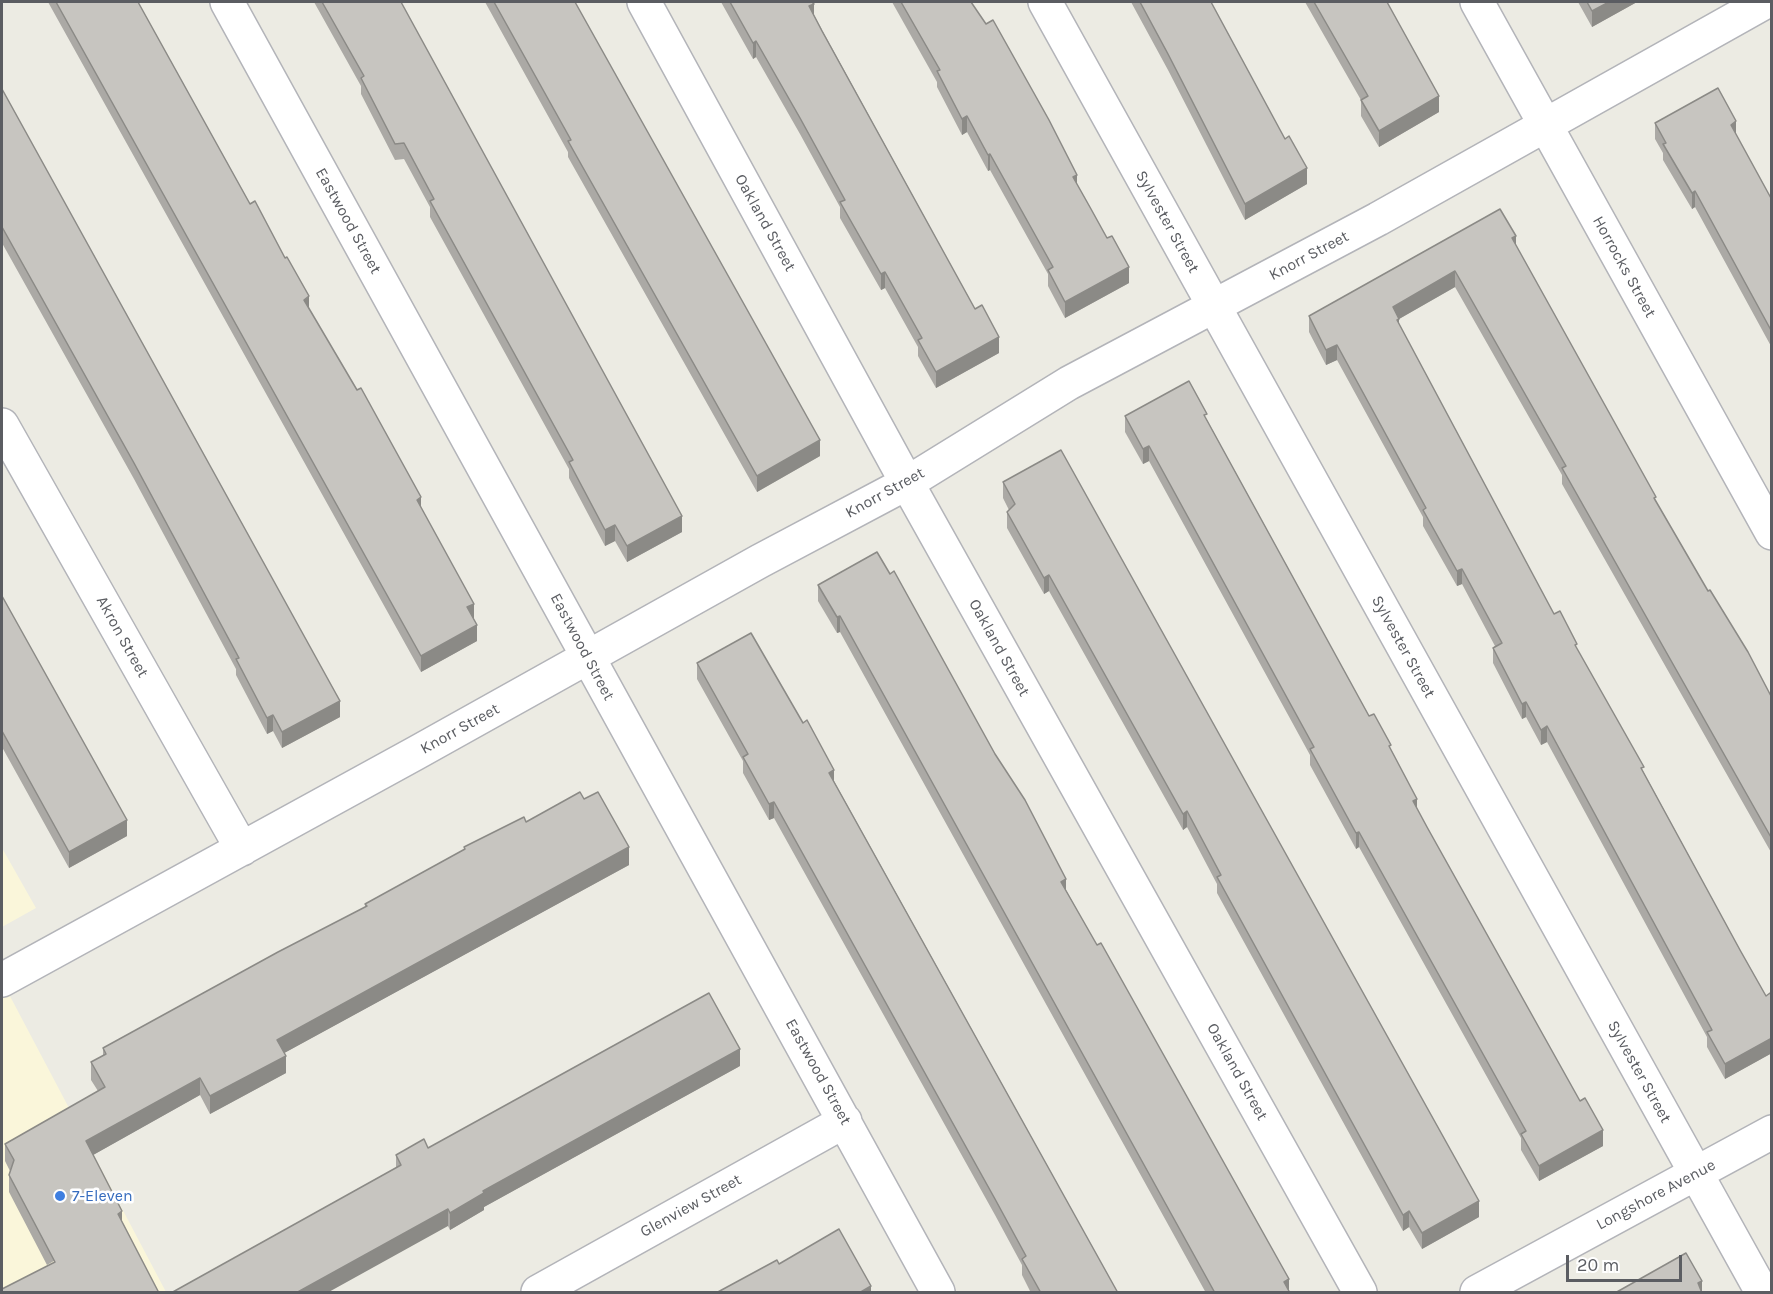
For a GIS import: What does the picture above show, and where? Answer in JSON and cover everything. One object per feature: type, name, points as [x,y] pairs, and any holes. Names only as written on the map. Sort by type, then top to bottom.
[{"type":"street","name":"Eastwood Street","points":[[227,2],[938,1293]]},
{"type":"street","name":"Oakland Street","points":[[644,2],[907,483],[1360,1293]]},
{"type":"street","name":"Sylvester Street","points":[[1045,2],[1762,1293]]},
{"type":"street","name":"Horrocks Street","points":[[1477,2],[1772,533]]},
{"type":"street","name":"Knorr Street","points":[[2,980],[588,656],[907,483],[1069,383],[1214,308],[1765,2]]},
{"type":"street","name":"Akron Street","points":[[2,425],[242,849]]},
{"type":"street","name":"Glenview Street","points":[[538,1293],[845,1121]]},
{"type":"street","name":"Longshore Avenue","points":[[1477,1293],[1772,1132]]},
{"type":"shaded area","points":[[2,848],[36,908],[2,927]]},
{"type":"shaded area","points":[[2,981],[166,1292],[2,1292]]},
{"type":"building","points":[[56,2],[138,2],[250,204],[255,201],[285,258],[287,257],[309,296],[304,300],[357,390],[361,388],[421,497],[417,500],[474,604],[467,607],[477,625],[421,656]]},
{"type":"building","points":[[322,2],[401,2],[682,516],[627,546],[615,525],[605,530],[569,462],[573,460],[430,201],[434,199],[404,143],[395,144],[361,78],[364,76]]},
{"type":"building","points":[[494,2],[575,2],[820,440],[757,476],[568,141],[571,140]]},
{"type":"building","points":[[730,2],[812,2],[814,4],[809,6],[822,31],[975,309],[982,305],[999,337],[936,372],[918,340],[922,338],[885,272],[881,274],[840,202],[845,200],[800,118],[756,41],[753,43]]},
{"type":"building","points":[[901,2],[971,2],[986,24],[993,20],[1049,120],[1077,175],[1073,177],[1107,238],[1112,236],[1129,267],[1065,302],[1048,270],[1053,267],[967,116],[962,119],[937,71],[940,70]]},
{"type":"building","points":[[1140,2],[1211,2],[1285,139],[1289,136],[1307,168],[1245,204]]},
{"type":"building","points":[[1314,2],[1387,2],[1439,96],[1379,131],[1361,100],[1368,96]]},
{"type":"building","points":[[1587,2],[1609,2],[1592,11]]},
{"type":"building","points":[[1718,88],[1736,121],[1731,125],[1772,200],[1772,332],[1695,191],[1692,193],[1663,144],[1666,143],[1655,123]]},
{"type":"building","points":[[2,89],[340,701],[282,732],[273,715],[267,718],[236,659],[239,658],[134,463],[2,227]]},
{"type":"building","points":[[1500,209],[1516,236],[1512,238],[1656,497],[1654,498],[1708,591],[1710,590],[1748,652],[1772,698],[1772,839],[1562,468],[1566,466],[1455,271],[1393,307],[1399,319],[1397,320],[1554,614],[1560,611],[1577,644],[1575,645],[1644,767],[1641,768],[1740,950],[1766,996],[1770,993],[1772,997],[1772,1038],[1725,1064],[1707,1032],[1712,1030],[1547,726],[1541,730],[1526,702],[1522,704],[1493,648],[1502,643],[1462,569],[1457,571],[1423,510],[1426,508],[1337,345],[1326,350],[1309,316]]},
{"type":"building","points":[[1189,381],[1207,414],[1204,415],[1369,716],[1374,714],[1391,745],[1389,746],[1417,799],[1413,801],[1427,827],[1580,1101],[1585,1098],[1603,1130],[1539,1166],[1521,1134],[1526,1131],[1359,832],[1356,833],[1310,749],[1314,747],[1149,446],[1143,449],[1125,416]]},
{"type":"building","points":[[1061,450],[1479,1201],[1422,1233],[1409,1211],[1403,1215],[1217,877],[1221,875],[1187,811],[1183,814],[1049,575],[1044,578],[1007,512],[1015,504],[1003,482]]},
{"type":"building","points":[[877,552],[890,574],[894,571],[995,754],[1025,800],[1066,879],[1061,882],[1097,945],[1101,943],[1289,1279],[1284,1282],[1290,1293],[1215,1293],[840,616],[837,617],[818,585]]},
{"type":"building","points":[[2,596],[127,820],[69,852],[2,731]]},
{"type":"building","points":[[751,633],[803,723],[807,720],[834,770],[829,773],[1118,1293],[1041,1293],[1022,1259],[1026,1256],[995,1199],[774,802],[769,804],[743,757],[748,754],[697,663]]},
{"type":"building","points":[[580,792],[584,799],[598,792],[629,847],[277,1040],[286,1056],[210,1096],[200,1078],[86,1141],[122,1211],[118,1214],[159,1293],[2,1293],[2,1289],[55,1262],[9,1175],[14,1160],[5,1144],[105,1087],[91,1062],[106,1054],[103,1048],[367,906],[365,904],[465,849],[464,847],[524,817],[526,822]]},
{"type":"building","points":[[709,993],[740,1049],[483,1191],[484,1193],[450,1213],[448,1209],[296,1293],[171,1293],[401,1165],[396,1155],[424,1139],[428,1148]]},
{"type":"building","points":[[839,1229],[871,1286],[859,1293],[716,1293],[777,1260],[779,1264]]},
{"type":"building","points":[[1686,1253],[1702,1281],[1698,1283],[1702,1293],[1615,1293]]},
{"type":"place","name":"7-Eleven","points":[[60,1196]]}]
